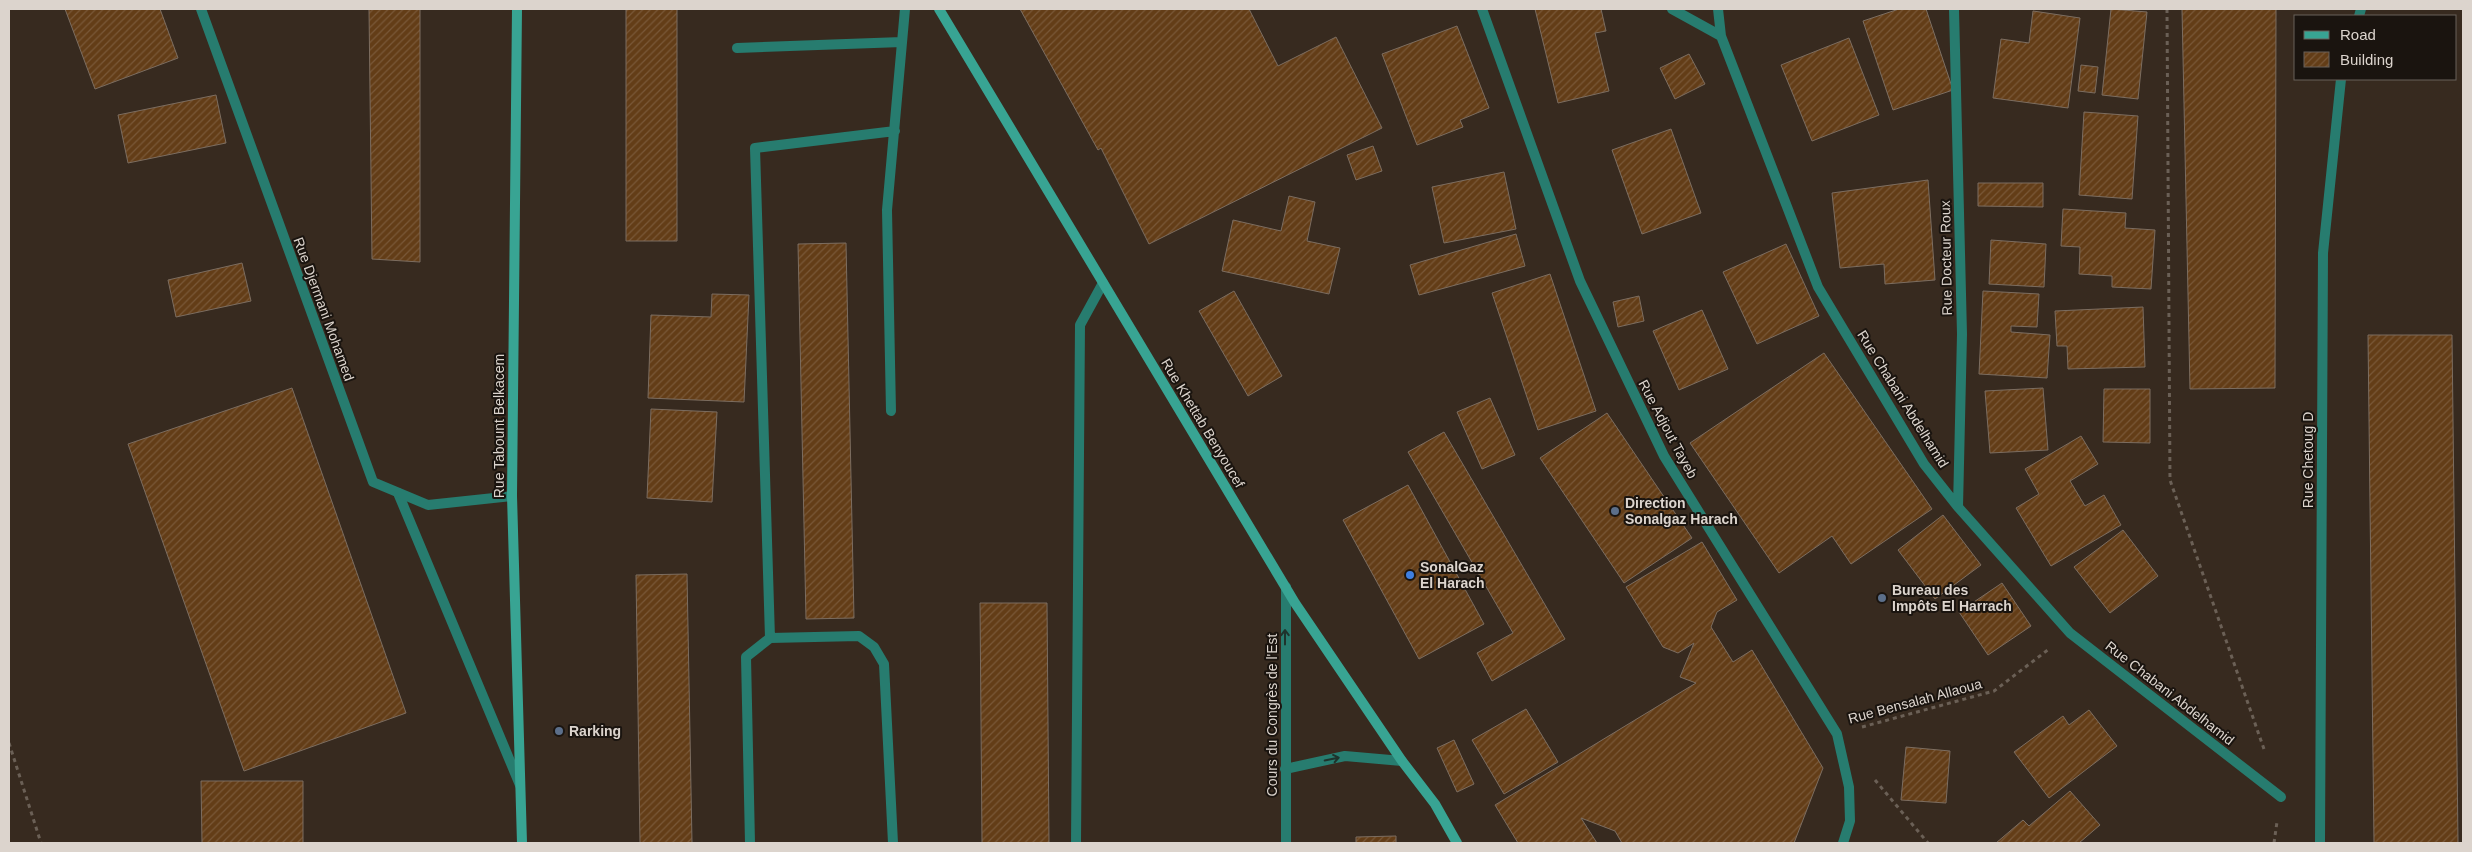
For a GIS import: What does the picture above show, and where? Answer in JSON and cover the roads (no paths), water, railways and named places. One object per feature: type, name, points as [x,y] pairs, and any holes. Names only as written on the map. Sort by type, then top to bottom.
[{"type":"main road","name":"Rue Tabount Belkacem","points":[[517,9],[512,496],[522,843]]},
{"type":"main road","name":"Rue Khettab Benyoucef","points":[[939,9],[1286,587],[1402,761],[1436,804],[1457,843]]},
{"type":"street","name":"Rue Djermani Mohamed","points":[[202,9],[373,482],[428,505],[512,496]]},
{"type":"street","points":[[891,411],[887,210],[905,9]]},
{"type":"street","name":"Rue Adjout Tayeb","points":[[1482,9],[1580,282],[1664,456],[1837,734],[1849,787],[1850,821],[1842,843]]},
{"type":"street","points":[[1672,9],[1721,36]]},
{"type":"street","name":"Rue Chabani Abdelhamid","points":[[1718,9],[1721,36],[1818,286],[1924,464],[1958,506],[2070,633],[2282,797]]},
{"type":"street","name":"Rue Docteur Roux","points":[[1954,9],[1962,334],[1958,506]]},
{"type":"street","points":[[737,48],[902,42]]},
{"type":"street","name":"Rue Chetoug D","points":[[2320,843],[2323,253],[2341,80]]},
{"type":"street","points":[[770,638],[755,148],[895,131]]},
{"type":"street","points":[[1076,843],[1080,324],[1103,283]]},
{"type":"street","points":[[398,493],[520,786]]},
{"type":"street","name":"Cours du Congrès de l'Est","points":[[1286,587],[1286,843]]},
{"type":"street","points":[[750,843],[746,657],[770,638],[859,636],[874,647],[884,664],[892,843]]},
{"type":"street","points":[[1285,769],[1345,756],[1402,761]]},
{"type":"place","name":"Direction Sonalgaz Harach","points":[[1615,511]]},
{"type":"place","name":"SonalGaz El Harach","points":[[1410,575]]},
{"type":"place","name":"Bureau des Impôts El Harrach","points":[[1882,598]]},
{"type":"place","name":"Rarking","points":[[559,731]]}]
